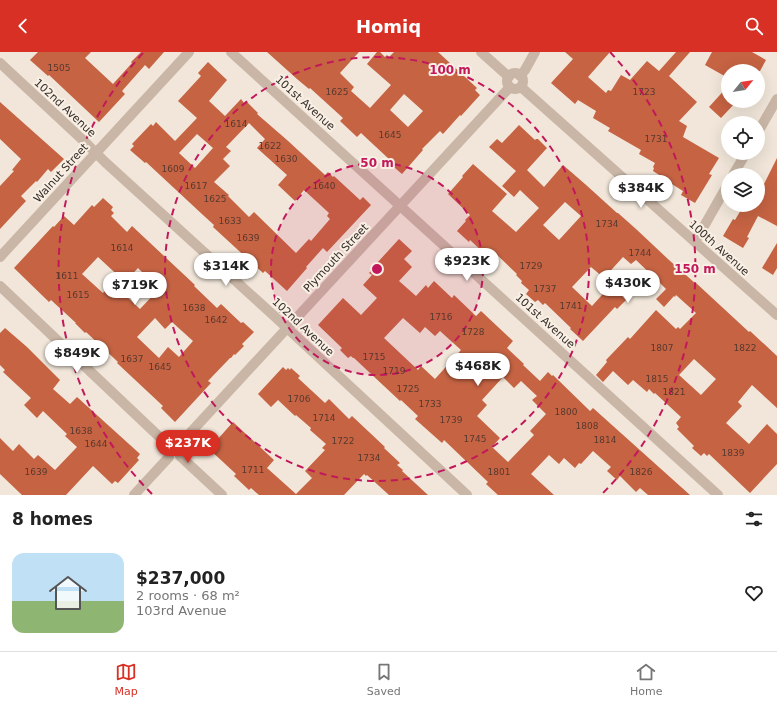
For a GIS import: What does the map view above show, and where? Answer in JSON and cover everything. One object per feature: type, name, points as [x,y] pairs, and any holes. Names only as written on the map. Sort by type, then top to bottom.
[{"type":"street","name":"Walnut Street","points":[[0,257],[189,52]]},
{"type":"street","name":"101st Avenue","points":[[230,52],[718,495]]},
{"type":"street","points":[[481,52],[509,77]]},
{"type":"street","points":[[520,76],[535,52]]},
{"type":"street","name":"102nd Avenue","points":[[0,63],[467,495]]},
{"type":"street","points":[[514,74],[520,76],[523,81],[515,87],[507,82],[509,77],[514,74]]},
{"type":"street","name":"Plymouth Street","points":[[174,446],[287,329],[400,206],[515,87]]},
{"type":"street","name":"100th Avenue","points":[[515,87],[695,242],[777,315]]},
{"type":"street","points":[[765,120],[777,99]]},
{"type":"street","points":[[695,242],[721,196]]},
{"type":"street","points":[[0,286],[174,446],[182,450],[178,458],[175,459],[169,457]]},
{"type":"street","points":[[169,457],[167,451],[174,446]]},
{"type":"street","points":[[180,456],[222,495]]},
{"type":"street","points":[[134,495],[169,457]]},
{"type":"building","points":[[38,52],[91,52],[85,58],[113,84],[141,52],[164,52],[149,69],[145,65],[122,91],[125,94],[99,122],[49,75],[48,76],[30,60]]},
{"type":"building","points":[[267,52],[359,52],[340,73],[354,87],[351,91],[370,108],[391,85],[367,64],[377,52],[380,52],[385,57],[387,55],[389,57],[394,52],[438,52],[477,88],[475,90],[480,95],[443,134],[440,131],[422,149],[423,150],[402,174],[388,162],[390,160],[361,133],[357,137],[340,121],[343,118],[310,88],[309,89]],"holes":[[[404,94],[423,111],[408,127],[390,110]]]},
{"type":"building","points":[[565,52],[610,52],[588,77],[606,93],[608,90],[611,91],[621,75],[630,80],[647,61],[659,71],[676,52],[690,52],[669,76],[697,102],[679,121],[687,126],[683,137],[719,158],[709,174],[712,175],[695,203],[681,195],[683,191],[653,171],[655,163],[639,154],[641,150],[608,131],[610,128],[593,118],[596,111],[578,100],[575,104],[551,83],[573,59]]},
{"type":"building","points":[[712,52],[752,52],[766,60],[764,64],[721,64],[721,74],[705,65]]},
{"type":"building","points":[[208,62],[227,80],[209,101],[225,116],[241,99],[244,103],[246,101],[258,113],[257,114],[325,175],[328,172],[360,200],[363,197],[371,205],[327,252],[323,248],[287,291],[265,271],[263,273],[146,162],[145,163],[130,150],[134,146],[132,144],[151,124],[153,126],[156,122],[175,141],[197,118],[178,101],[201,76],[198,73]],"holes":[[[249,123],[265,139],[257,148],[287,175],[278,185],[295,201],[304,190],[329,213],[327,216],[330,219],[311,241],[309,239],[296,253],[254,212],[249,217],[228,196],[229,195],[214,182],[230,166],[223,159],[231,151],[226,147]],[[197,134],[213,148],[195,168],[179,153]]]},
{"type":"building","points":[[721,94],[721,108],[730,108],[723,116],[721,116],[721,118],[709,107]]},
{"type":"building","points":[[0,102],[64,159],[51,172],[48,169],[37,182],[36,181],[21,196],[26,201],[0,229],[0,186],[14,171],[12,170],[21,159],[0,139]]},
{"type":"building","points":[[519,125],[535,140],[538,139],[547,148],[527,170],[544,187],[563,165],[777,356],[777,408],[752,385],[738,402],[742,406],[726,423],[749,444],[767,424],[777,434],[777,464],[750,493],[709,454],[707,456],[704,453],[701,456],[692,448],[694,446],[677,429],[679,427],[676,423],[681,417],[655,393],[654,394],[649,389],[647,392],[633,380],[628,385],[613,371],[603,382],[596,375],[607,362],[606,360],[628,337],[630,339],[656,310],[676,329],[678,327],[680,329],[696,313],[676,295],[664,307],[656,299],[666,289],[636,260],[631,264],[623,257],[604,278],[591,267],[572,287],[592,306],[611,285],[626,300],[617,309],[615,307],[583,341],[545,303],[543,305],[538,300],[535,302],[526,294],[529,290],[521,283],[522,281],[516,275],[517,274],[494,252],[492,255],[487,250],[484,253],[470,240],[469,242],[457,231],[470,215],[448,194],[473,164],[507,194],[492,211],[516,232],[539,208],[520,190],[514,197],[502,186],[516,171],[489,147],[497,139],[502,143]],"holes":[[[565,202],[581,216],[559,240],[543,225]],[[694,359],[716,379],[701,395],[679,375]]]},
{"type":"building","points":[[777,158],[777,226],[758,216],[743,248],[723,236],[733,219],[735,220],[740,212],[765,212],[765,182]]},
{"type":"building","points":[[103,198],[113,207],[111,210],[114,213],[111,216],[127,232],[132,226],[195,285],[194,286],[217,308],[221,304],[241,323],[243,322],[254,332],[242,344],[244,346],[235,355],[234,354],[208,381],[211,383],[175,422],[161,408],[163,406],[117,363],[118,362],[51,300],[49,302],[14,268],[64,216],[74,225],[92,205],[94,207]],"holes":[[[98,257],[125,282],[138,268],[159,289],[140,309],[112,283],[103,293],[82,274]],[[155,318],[165,329],[172,322],[193,341],[179,357],[168,347],[159,358],[137,337]]]},
{"type":"building","points":[[399,239],[412,251],[404,259],[412,267],[399,281],[416,296],[426,285],[428,288],[434,281],[452,298],[454,295],[476,316],[481,311],[513,341],[507,348],[540,381],[548,372],[552,376],[553,375],[590,411],[593,408],[690,495],[648,495],[640,488],[636,492],[620,476],[617,480],[607,471],[611,467],[593,451],[581,464],[579,463],[575,468],[564,458],[559,464],[549,455],[531,474],[554,495],[498,495],[486,484],[488,482],[444,440],[442,443],[415,419],[418,416],[401,400],[400,401],[354,358],[351,356],[348,358],[340,350],[342,348],[318,325],[343,298],[361,315],[377,298],[363,285],[372,275],[369,273]],"holes":[[[403,318],[420,333],[425,327],[435,336],[440,331],[461,350],[435,379],[421,366],[418,370],[384,338]],[[503,377],[514,388],[521,381],[537,396],[532,400],[546,414],[530,431],[534,435],[508,462],[492,447],[500,438],[477,416],[487,405],[482,400]]]},
{"type":"building","points":[[777,243],[777,268],[773,275],[762,268]]},
{"type":"building","points":[[5,328],[27,347],[60,380],[53,389],[70,404],[77,397],[140,454],[137,458],[139,460],[118,483],[115,481],[112,484],[93,466],[66,495],[22,495],[0,474],[0,438],[13,451],[19,444],[34,459],[38,455],[55,470],[77,447],[65,436],[67,434],[43,411],[37,418],[24,405],[31,398],[3,372],[5,370],[0,365],[0,333]]},
{"type":"building","points":[[283,367],[286,370],[288,368],[290,370],[291,368],[300,376],[298,378],[325,403],[329,399],[349,419],[352,416],[385,447],[384,448],[400,463],[397,465],[403,470],[402,471],[428,495],[389,495],[364,474],[344,495],[259,495],[251,488],[249,490],[234,476],[236,474],[209,449],[233,422],[274,460],[267,468],[296,494],[312,478],[305,471],[325,450],[322,448],[326,444],[296,415],[295,416],[278,400],[271,407],[258,394]]}]
